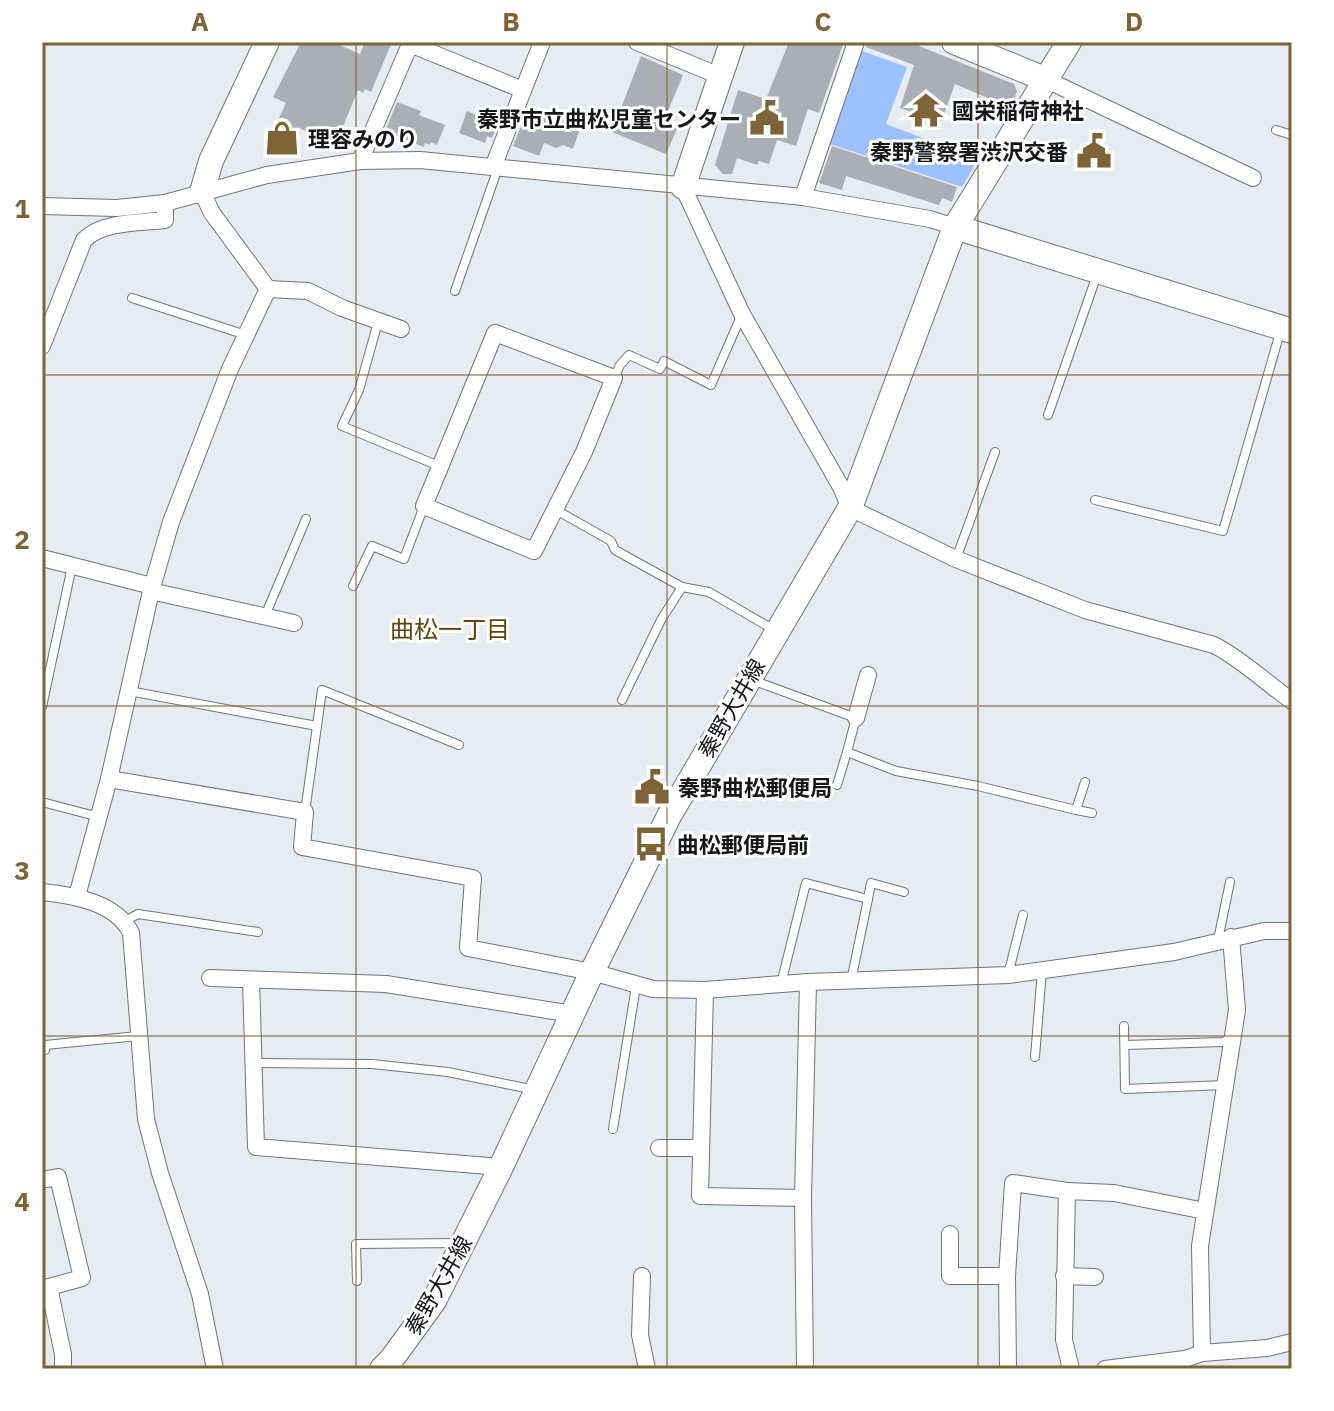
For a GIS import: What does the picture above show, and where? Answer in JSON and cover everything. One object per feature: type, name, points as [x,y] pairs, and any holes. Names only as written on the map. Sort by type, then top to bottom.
[{"type":"main road","points":[[202,192],[211,161],[267,42]]},
{"type":"main road","points":[[683,187],[732,42]]},
{"type":"main road","points":[[954,42],[1045,79]]},
{"type":"main road","name":"秦野大井線","points":[[382,1369],[434,1301],[669,816],[850,508],[955,227],[1069,42]]},
{"type":"main road","points":[[955,227],[1287,329]]},
{"type":"street","points":[[496,168],[542,42]]},
{"type":"street","points":[[637,42],[720,76]]},
{"type":"street","points":[[803,197],[856,42]]},
{"type":"street","points":[[360,161],[410,43],[523,90]]},
{"type":"street","points":[[1045,79],[1253,178]]},
{"type":"street","points":[[42,206],[117,208],[165,203],[267,175],[360,161],[420,160],[803,197],[930,219],[955,227]]},
{"type":"street","points":[[683,187],[742,314],[850,508],[956,559],[1085,610],[1214,645],[1233,655],[1292,701]]},
{"type":"street","points":[[202,192],[212,213],[268,289]]},
{"type":"street","points":[[44,336],[84,240],[102,229],[165,220],[165,203]]},
{"type":"street","points":[[268,289],[308,291],[401,329]]},
{"type":"street","points":[[77,896],[109,779],[151,588],[171,522],[230,369],[268,289]]},
{"type":"street","points":[[495,333],[614,378],[584,452],[534,551],[424,506],[495,333]]},
{"type":"street","points":[[42,558],[294,623]]},
{"type":"street","points":[[856,718],[868,675]]},
{"type":"street","points":[[109,779],[305,812],[302,847],[473,878],[468,948],[592,972],[653,989],[705,990],[808,982],[1008,975],[1174,952],[1264,931],[1292,931]]},
{"type":"street","points":[[42,892],[77,896],[125,921],[133,947],[146,1119],[160,1173],[200,1294],[215,1369]]},
{"type":"street","points":[[1202,1353],[1200,1246],[1237,1010],[1225,938]]},
{"type":"street","points":[[210,978],[386,984],[572,1014]]},
{"type":"street","points":[[251,980],[256,1147],[501,1167]]},
{"type":"street","points":[[805,1369],[803,1198],[808,982]]},
{"type":"street","points":[[705,990],[700,1196],[803,1198]]},
{"type":"street","points":[[659,1148],[701,1148]]},
{"type":"street","points":[[42,1180],[58,1177],[82,1278],[49,1287],[63,1354],[63,1369]]},
{"type":"street","points":[[1008,1369],[1007,1276],[1013,1183],[1067,1191],[1114,1193],[1205,1211]]},
{"type":"street","points":[[1067,1191],[1064,1340],[1071,1369]]},
{"type":"street","points":[[950,1234],[950,1276],[1007,1276]]},
{"type":"street","points":[[642,1276],[640,1335],[647,1369]]},
{"type":"street","points":[[1064,1276],[1095,1277]]},
{"type":"street","points":[[1105,1369],[1186,1364],[1202,1353],[1267,1348],[1292,1342]]},
{"type":"lane","points":[[1276,130],[1292,135]]},
{"type":"lane","points":[[455,291],[496,168]]},
{"type":"lane","points":[[1048,415],[1098,272]]},
{"type":"lane","points":[[132,298],[247,335]]},
{"type":"lane","points":[[614,378],[629,355],[660,369],[664,361],[711,385],[742,314]]},
{"type":"lane","points":[[378,322],[359,390],[342,426],[439,466]]},
{"type":"lane","points":[[1095,500],[1223,531],[1287,329]]},
{"type":"lane","points":[[956,559],[995,452]]},
{"type":"lane","points":[[399,571],[424,506]]},
{"type":"lane","points":[[556,510],[611,541],[615,550],[682,587],[709,592],[776,631]]},
{"type":"lane","points":[[265,617],[306,519]]},
{"type":"lane","points":[[353,586],[372,546],[404,559]]},
{"type":"lane","points":[[42,707],[72,566]]},
{"type":"lane","points":[[622,700],[661,620],[682,587]]},
{"type":"lane","points":[[748,679],[856,718],[837,785]]},
{"type":"lane","points":[[305,812],[322,690],[459,745]]},
{"type":"lane","points":[[129,691],[317,726]]},
{"type":"lane","points":[[847,752],[896,771],[978,786],[1092,813]]},
{"type":"lane","points":[[1076,810],[1085,782]]},
{"type":"lane","points":[[42,802],[99,817]]},
{"type":"lane","points":[[793,881],[868,899]]},
{"type":"lane","points":[[1225,938],[1230,882]]},
{"type":"lane","points":[[781,984],[806,883]]},
{"type":"lane","points":[[851,981],[871,883],[904,892]]},
{"type":"lane","points":[[125,921],[138,914],[258,932]]},
{"type":"lane","points":[[1008,975],[1023,915]]},
{"type":"lane","points":[[1035,1057],[1042,970]]},
{"type":"lane","points":[[613,1129],[636,986]]},
{"type":"lane","points":[[1124,1026],[1125,1089],[1225,1085]]},
{"type":"lane","points":[[45,1050],[45,1045],[138,1036]]},
{"type":"lane","points":[[1125,1045],[1223,1042],[1233,1037]]},
{"type":"lane","points":[[254,1063],[372,1064],[448,1072],[537,1091]]},
{"type":"lane","points":[[357,1281],[356,1244],[463,1243]]},
{"type":"shaded area","points":[[862,51],[907,67],[886,124],[978,159],[962,187],[830,144]]},
{"type":"building","points":[[301,42],[333,42],[360,54],[365,42],[392,42],[371,92],[358,90],[337,141],[330,138],[329,141],[299,128],[289,151],[268,142],[286,103],[273,97]]},
{"type":"building","points":[[789,42],[844,42],[819,113],[808,109],[796,146],[777,140],[769,164],[759,161],[757,165],[737,158],[732,174],[723,174],[715,165],[738,90],[766,99]]},
{"type":"building","points":[[867,42],[921,42],[919,46],[1014,84],[1017,91],[1012,105],[1008,104],[1002,118],[985,111],[990,99],[955,84],[941,122],[935,121],[933,126],[909,117],[911,112],[900,108],[914,65],[866,47]]},
{"type":"building","points":[[641,56],[683,75],[663,123],[677,129],[666,154],[612,132]]},
{"type":"building","points":[[397,102],[445,125],[437,145],[431,142],[430,145],[425,143],[424,147],[385,132]]},
{"type":"building","points":[[467,111],[498,124],[492,138],[487,136],[485,143],[459,133]]},
{"type":"building","points":[[527,111],[554,121],[556,117],[581,126],[573,149],[563,145],[556,148],[544,143],[539,156],[513,146]]},
{"type":"building","points":[[832,146],[957,187],[952,202],[942,198],[939,205],[846,176],[842,190],[819,183]]},
{"type":"place","name":"國栄稲荷神社","points":[[926,110]]},
{"type":"place","name":"秦野市立曲松児童センター","points":[[767,118]]},
{"type":"place","name":"理容みのり","points":[[282,138]]},
{"type":"place","name":"秦野警察署渋沢交番","points":[[1094,151]]},
{"type":"place","name":"秦野曲松郵便局","points":[[652,787]]},
{"type":"place","name":"曲松郵便局前","points":[[651,844]]},
{"type":"district","name":"曲松一丁目","points":[[450,629]]}]
